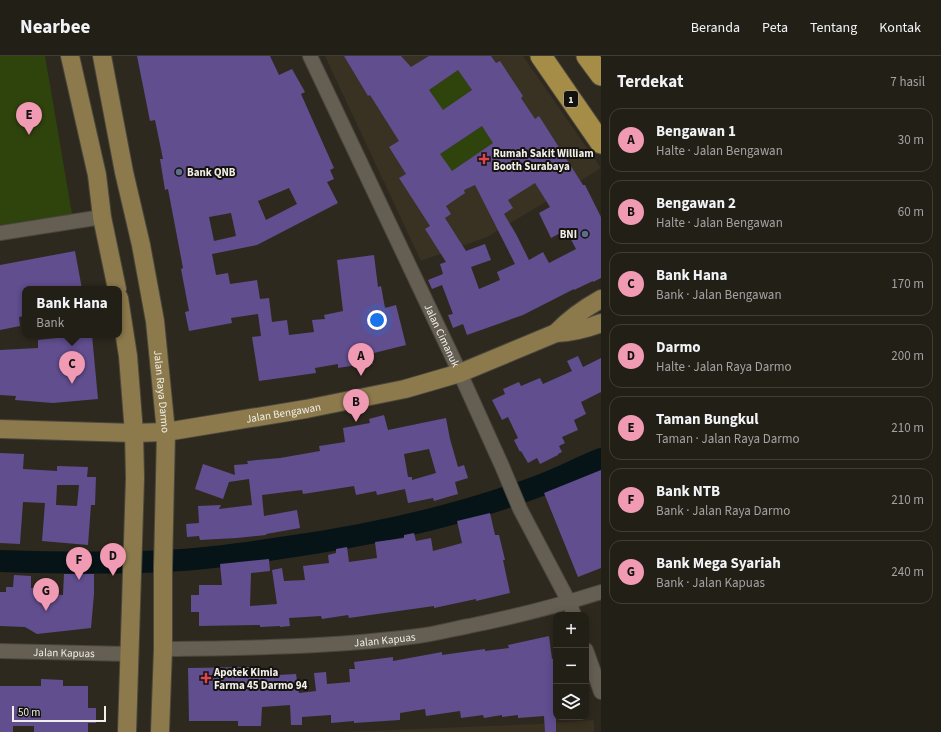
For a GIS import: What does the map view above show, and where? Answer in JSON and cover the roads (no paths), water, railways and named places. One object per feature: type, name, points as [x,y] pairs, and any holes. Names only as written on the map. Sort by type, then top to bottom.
[{"type":"highway","name":"1","points":[[541,56],[601,142]]},
{"type":"highway","points":[[588,56],[601,75]]},
{"type":"main road","points":[[70,56],[97,175],[102,217],[116,286]]},
{"type":"main road","name":"Jalan Raya Darmo","points":[[102,56],[155,321],[166,432],[163,649],[160,732]]},
{"type":"main road","points":[[88,136],[98,140],[110,136],[116,129]]},
{"type":"main road","points":[[97,175],[101,169],[109,164],[119,166],[124,172]]},
{"type":"main road","name":"Jalan Bengawan","points":[[556,333],[580,310],[601,299]]},
{"type":"main road","points":[[122,317],[128,356],[134,433],[135,478],[128,654],[127,732]]},
{"type":"main road","name":"Jalan Bengawan","points":[[0,429],[134,433],[166,432],[354,400],[405,389],[460,373],[556,333],[586,329],[601,323]]},
{"type":"street","name":"Jalan Cimanuk","points":[[310,56],[460,373],[520,509],[571,609]]},
{"type":"street","points":[[0,233],[102,217]]},
{"type":"street","name":"Jalan Kapuas","points":[[163,649],[330,644],[419,636],[507,618],[571,609],[601,592]]},
{"type":"street","name":"Jalan Kapuas","points":[[0,651],[128,654]]},
{"type":"street","points":[[589,658],[601,692]]},
{"type":"waterway","points":[[0,561],[91,563],[182,560],[207,558],[345,538],[410,525],[473,508],[544,484],[601,459]]},
{"type":"place","name":"Taman Bungkul","points":[[29,135]]},
{"type":"place","name":"Rumah Sakit William Booth Surabaya","points":[[484,159]]},
{"type":"place","name":"Bank QNB","points":[[179,172]]},
{"type":"place","name":"BNI","points":[[585,234]]},
{"type":"place","name":"Bengawan 1","points":[[361,376]]},
{"type":"place","name":"Bank Hana","points":[[72,384]]},
{"type":"place","name":"Bengawan 2","points":[[356,422]]},
{"type":"place","name":"Darmo","points":[[113,576]]},
{"type":"place","name":"Bank NTB","points":[[79,580]]},
{"type":"place","name":"Bank Mega Syariah","points":[[46,611]]},
{"type":"place","name":"Apotek Kimia Farma 45 Darmo 94","points":[[206,678]]}]
